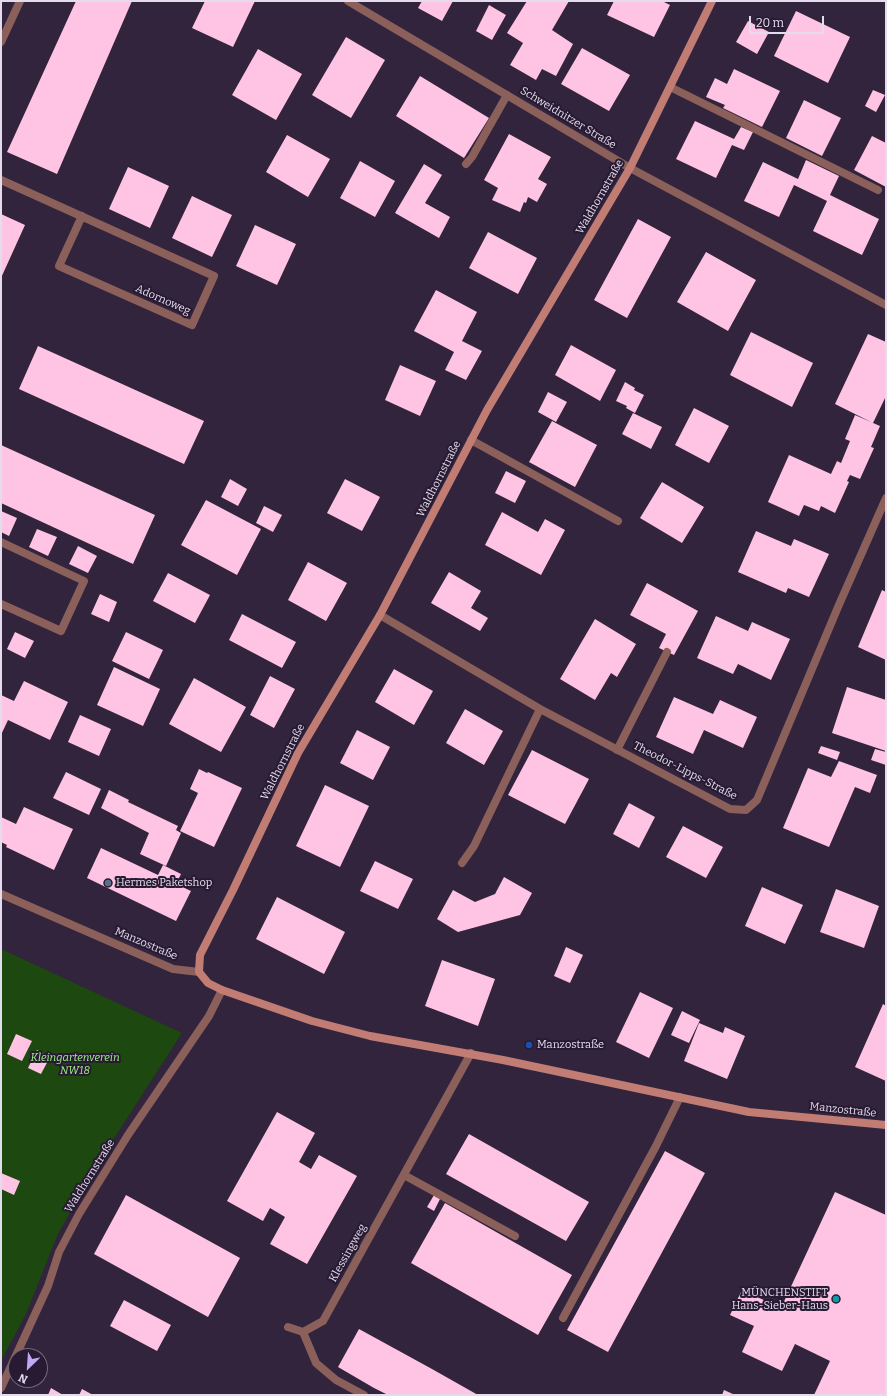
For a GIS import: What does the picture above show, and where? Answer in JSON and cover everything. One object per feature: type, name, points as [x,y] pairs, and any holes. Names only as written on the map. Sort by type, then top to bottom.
[{"type":"street","points":[[1,42],[20,1]]},
{"type":"street","name":"Schweidnitzer Straße","points":[[348,1],[630,168],[886,305]]},
{"type":"street","name":"Waldhornstraße","points":[[199,972],[200,955],[233,890],[298,752],[380,615],[487,410],[630,168],[712,1]]},
{"type":"street","points":[[670,88],[878,190]]},
{"type":"street","points":[[466,164],[472,157],[506,95]]},
{"type":"street","name":"Adornoweg","points":[[1,180],[82,216],[214,276],[192,326],[59,266],[82,216]]},
{"type":"street","points":[[471,440],[618,522]]},
{"type":"street","name":"Theodor-Lipps-Straße","points":[[380,615],[540,709],[730,809],[746,810],[758,800],[838,607],[886,498]]},
{"type":"street","points":[[1,542],[84,580],[61,630],[1,604]]},
{"type":"street","points":[[617,750],[667,652]]},
{"type":"street","points":[[462,863],[474,846],[540,709]]},
{"type":"street","name":"Manzostraße","points":[[1,894],[173,969],[199,972],[208,983],[222,990],[312,1021],[370,1036],[471,1053],[749,1112],[886,1125]]},
{"type":"street","name":"Waldhornstraße","points":[[1,1388],[48,1286],[59,1252],[79,1214],[128,1135],[209,1016],[222,990]]},
{"type":"street","name":"Klessingweg","points":[[303,1332],[323,1321],[471,1053]]},
{"type":"street","points":[[563,1318],[656,1146],[680,1097]]},
{"type":"street","points":[[404,1175],[515,1236]]},
{"type":"street","points":[[288,1327],[303,1332],[316,1363],[336,1380],[364,1395]]},
{"type":"green space","name":"Kleingartenverein NW18","points":[[1,949],[182,1033],[93,1171],[57,1236],[26,1314],[1,1361]]},
{"type":"building","points":[[76,1],[132,1],[57,174],[7,152]]},
{"type":"building","points":[[205,1],[255,1],[233,47],[192,28]]},
{"type":"building","points":[[422,1],[453,1],[442,21],[418,8]]},
{"type":"building","points":[[527,1],[569,1],[552,30],[573,44],[556,76],[542,69],[536,80],[510,65],[523,43],[507,33]]},
{"type":"building","points":[[614,1],[662,1],[670,5],[654,37],[607,15]]},
{"type":"building","points":[[489,5],[506,15],[492,40],[476,31]]},
{"type":"building","points":[[796,11],[850,37],[828,83],[774,56]]},
{"type":"building","points":[[748,21],[769,32],[757,54],[736,42]]},
{"type":"building","points":[[346,37],[385,60],[351,118],[312,95]]},
{"type":"building","points":[[582,48],[630,75],[609,111],[561,84]]},
{"type":"building","points":[[258,49],[302,74],[276,120],[232,95]]},
{"type":"building","points":[[734,69],[780,91],[762,127],[723,108],[725,105],[706,97],[715,78],[727,84]]},
{"type":"building","points":[[420,76],[489,118],[464,158],[396,116]]},
{"type":"building","points":[[873,90],[885,95],[876,112],[865,106]]},
{"type":"building","points":[[804,100],[841,118],[822,156],[786,138]]},
{"type":"building","points":[[695,121],[734,139],[741,127],[753,132],[744,150],[732,145],[716,178],[676,159]]},
{"type":"building","points":[[509,134],[551,157],[538,179],[547,184],[537,202],[528,197],[520,212],[492,200],[498,188],[484,180]]},
{"type":"building","points":[[287,135],[330,159],[308,197],[266,172]]},
{"type":"building","points":[[872,136],[886,143],[886,187],[854,170]]},
{"type":"building","points":[[806,160],[839,176],[830,195],[879,219],[862,255],[813,231],[827,201],[794,185],[779,217],[744,201],[763,162],[798,179]]},
{"type":"building","points":[[360,161],[395,181],[375,217],[340,198]]},
{"type":"building","points":[[424,164],[442,175],[425,203],[450,217],[439,238],[395,213]]},
{"type":"building","points":[[128,167],[169,186],[150,228],[109,209]]},
{"type":"building","points":[[192,196],[232,215],[212,257],[172,238]]},
{"type":"building","points":[[1,214],[25,225],[1,278]]},
{"type":"building","points":[[638,219],[671,237],[627,318],[594,300]]},
{"type":"building","points":[[255,225],[296,244],[277,285],[236,266]]},
{"type":"building","points":[[488,232],[537,258],[518,294],[469,268]]},
{"type":"building","points":[[706,252],[756,280],[728,331],[677,302]]},
{"type":"building","points":[[436,290],[477,312],[462,341],[482,351],[466,380],[445,370],[454,352],[414,331]]},
{"type":"building","points":[[751,332],[813,363],[792,407],[730,375]]},
{"type":"building","points":[[868,334],[886,342],[886,396],[873,423],[835,404]]},
{"type":"building","points":[[571,345],[616,370],[600,401],[555,375]]},
{"type":"building","points":[[38,346],[204,421],[184,464],[19,389]]},
{"type":"building","points":[[400,365],[436,381],[420,416],[385,400]]},
{"type":"building","points":[[625,382],[635,388],[634,390],[644,395],[635,413],[626,408],[627,406],[616,401]]},
{"type":"building","points":[[548,392],[567,402],[556,422],[538,412]]},
{"type":"building","points":[[694,408],[729,426],[709,463],[675,445]]},
{"type":"building","points":[[633,413],[662,427],[651,449],[622,434]]},
{"type":"building","points":[[855,415],[880,426],[871,447],[874,448],[860,479],[850,475],[847,481],[849,482],[835,513],[821,506],[819,511],[804,505],[799,516],[768,502],[789,455],[831,474],[837,461],[841,463],[850,441],[845,439]]},
{"type":"building","points":[[552,421],[597,445],[575,487],[529,462]]},
{"type":"building","points":[[1,445],[155,515],[133,564],[1,503]]},
{"type":"building","points":[[506,471],[526,481],[515,503],[495,493]]},
{"type":"building","points":[[230,479],[247,489],[238,506],[221,497]]},
{"type":"building","points":[[345,479],[380,497],[362,531],[327,513]]},
{"type":"building","points":[[662,482],[704,507],[682,543],[640,518]]},
{"type":"building","points":[[206,500],[261,529],[237,575],[181,545]]},
{"type":"building","points":[[264,506],[282,515],[273,532],[256,523]]},
{"type":"building","points":[[1,511],[17,518],[9,536],[1,532]]},
{"type":"building","points":[[502,512],[538,532],[545,519],[565,530],[541,575],[485,545]]},
{"type":"building","points":[[37,529],[57,537],[48,556],[29,547]]},
{"type":"building","points":[[756,531],[791,546],[794,539],[829,554],[809,597],[788,588],[786,593],[738,572]]},
{"type":"building","points":[[78,546],[97,556],[88,573],[69,564]]},
{"type":"building","points":[[308,562],[347,583],[326,621],[288,600]]},
{"type":"building","points":[[449,572],[481,591],[471,608],[488,618],[480,631],[431,603]]},
{"type":"building","points":[[168,573],[210,595],[195,623],[153,601]]},
{"type":"building","points":[[647,583],[698,611],[674,655],[659,648],[666,634],[630,615]]},
{"type":"building","points":[[882,590],[886,592],[886,660],[858,647]]},
{"type":"building","points":[[100,594],[117,602],[109,622],[91,614]]},
{"type":"building","points":[[242,614],[296,642],[282,668],[229,640]]},
{"type":"building","points":[[716,616],[748,631],[752,622],[790,639],[771,680],[738,664],[733,674],[697,658]]},
{"type":"building","points":[[595,619],[636,644],[617,677],[611,673],[595,700],[560,679]]},
{"type":"building","points":[[15,632],[34,641],[25,658],[7,649]]},
{"type":"building","points":[[126,632],[163,650],[149,679],[112,661]]},
{"type":"building","points":[[114,667],[160,689],[143,726],[97,705]]},
{"type":"building","points":[[394,669],[433,691],[414,725],[375,702]]},
{"type":"building","points":[[270,676],[295,689],[274,728],[250,715]]},
{"type":"building","points":[[194,678],[246,707],[221,752],[169,724]]},
{"type":"building","points":[[24,681],[68,702],[50,740],[8,720],[1,735],[1,695],[14,701]]},
{"type":"building","points":[[847,687],[886,700],[886,751],[832,733]]},
{"type":"building","points":[[674,697],[713,714],[720,700],[757,717],[743,748],[704,730],[693,754],[656,737]]},
{"type":"building","points":[[465,709],[503,731],[484,765],[446,743]]},
{"type":"building","points":[[80,715],[111,729],[99,756],[68,742]]},
{"type":"building","points":[[357,730],[390,747],[373,780],[340,763]]},
{"type":"building","points":[[821,746],[840,752],[837,760],[818,753]]},
{"type":"building","points":[[875,749],[886,752],[886,765],[871,760]]},
{"type":"building","points":[[532,750],[589,779],[565,824],[508,795]]},
{"type":"building","points":[[839,761],[877,775],[870,793],[855,787],[829,847],[783,828],[808,768],[831,777]]},
{"type":"building","points":[[199,769],[242,788],[214,847],[180,831],[198,793],[190,789]]},
{"type":"building","points":[[66,772],[101,789],[89,815],[53,798]]},
{"type":"building","points":[[325,785],[369,806],[340,867],[296,846]]},
{"type":"building","points":[[109,790],[129,800],[128,802],[178,826],[176,830],[181,833],[166,866],[140,854],[149,833],[101,808]]},
{"type":"building","points":[[629,803],[655,817],[639,848],[613,834]]},
{"type":"building","points":[[24,807],[73,829],[54,870],[6,847],[7,845],[1,842],[1,817],[16,824]]},
{"type":"building","points":[[683,826],[723,847],[706,878],[666,857]]},
{"type":"building","points":[[101,848],[158,875],[163,865],[181,874],[176,884],[191,891],[176,921],[87,878]]},
{"type":"building","points":[[375,861],[413,879],[398,909],[360,891]]},
{"type":"building","points":[[504,877],[532,893],[520,915],[458,932],[437,919],[453,890],[475,902],[495,894]]},
{"type":"building","points":[[762,887],[803,905],[785,944],[745,926]]},
{"type":"building","points":[[836,889],[879,906],[864,948],[820,932]]},
{"type":"building","points":[[277,897],[345,932],[324,974],[256,939]]},
{"type":"building","points":[[566,947],[583,955],[570,983],[554,976]]},
{"type":"building","points":[[442,960],[495,979],[478,1026],[425,1006]]},
{"type":"building","points":[[640,992],[673,1008],[649,1058],[616,1042]]},
{"type":"building","points":[[883,1004],[886,1006],[886,1081],[855,1067]]},
{"type":"building","points":[[682,1011],[700,1020],[689,1043],[671,1035]]},
{"type":"building","points":[[699,1023],[723,1033],[725,1027],[745,1036],[727,1079],[684,1061]]},
{"type":"building","points":[[16,1034],[32,1041],[22,1061],[7,1054]]},
{"type":"building","points":[[37,1050],[50,1057],[41,1074],[28,1068]]},
{"type":"building","points":[[277,1112],[315,1133],[299,1162],[311,1169],[319,1155],[357,1176],[307,1264],[270,1244],[285,1217],[270,1208],[263,1221],[227,1201]]},
{"type":"building","points":[[469,1134],[589,1202],[566,1241],[446,1174]]},
{"type":"building","points":[[665,1151],[705,1173],[608,1352],[567,1330]]},
{"type":"building","points":[[1,1173],[20,1181],[14,1195],[1,1189]]},
{"type":"building","name":"MÜNCHENSTIFT Hans-Sieber-Haus","points":[[835,1192],[886,1215],[886,1395],[814,1395],[830,1361],[795,1344],[782,1371],[742,1352],[754,1326],[730,1315],[742,1290],[781,1308]]},
{"type":"building","points":[[126,1195],[240,1258],[208,1317],[94,1254]]},
{"type":"building","points":[[434,1195],[440,1199],[434,1211],[427,1207]]},
{"type":"building","points":[[445,1203],[572,1275],[538,1335],[411,1263]]},
{"type":"building","points":[[124,1300],[171,1325],[157,1351],[110,1326]]},
{"type":"building","points":[[359,1329],[478,1395],[388,1395],[374,1388],[338,1367]]},
{"type":"building","points":[[51,1388],[63,1395],[48,1395]]},
{"type":"building","points":[[82,1389],[93,1395],[79,1395]]},
{"type":"building","points":[[724,1390],[735,1395],[722,1395]]},
{"type":"place","name":"Hermes Paketshop","points":[[108,883]]},
{"type":"place","name":"Manzostraße","points":[[529,1045]]},
{"type":"place","name":"MÜNCHENSTIFT Hans-Sieber-Haus","points":[[836,1299]]}]
